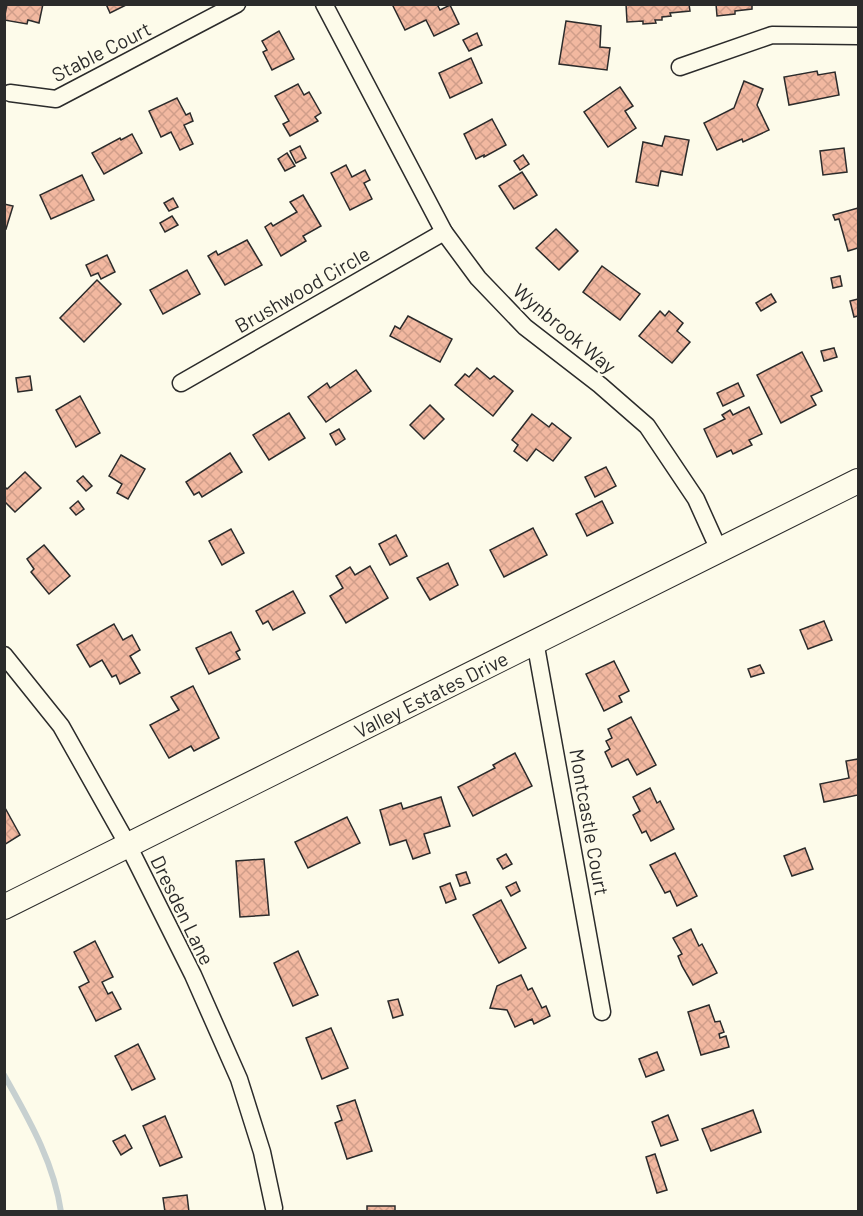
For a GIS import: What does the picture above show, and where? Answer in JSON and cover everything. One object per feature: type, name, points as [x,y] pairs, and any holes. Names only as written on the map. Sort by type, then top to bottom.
[{"type":"street","name":"Stable Court","points":[[10,93],[56,99],[237,4]]},
{"type":"street","name":"Wynbrook Way","points":[[324,4],[444,232],[478,278],[525,327],[600,385],[647,426],[696,499],[719,550]]},
{"type":"street","points":[[680,67],[772,35],[858,36]]},
{"type":"street","name":"Brushwood Circle","points":[[181,383],[444,232]]},
{"type":"street","name":"Valley Estates Drive","points":[[4,908],[858,481]]},
{"type":"street","name":"Montcastle Court","points":[[535,641],[602,1012]]},
{"type":"street","name":"Dresden Lane","points":[[4,655],[61,726],[128,844],[193,975],[239,1079],[262,1152],[274,1208]]},
{"type":"building","points":[[7,4],[43,4],[39,23],[28,20],[27,24],[4,20]]},
{"type":"building","points":[[106,4],[128,4],[110,13]]},
{"type":"building","points":[[392,4],[437,4],[440,10],[450,5],[459,24],[434,36],[426,20],[405,30]]},
{"type":"building","points":[[626,4],[689,4],[690,11],[670,13],[671,16],[655,20],[656,23],[643,24],[643,21],[627,22]]},
{"type":"building","points":[[716,4],[752,4],[752,9],[717,16]]},
{"type":"building","points":[[566,21],[601,26],[600,47],[610,48],[607,70],[559,64]]},
{"type":"building","points":[[279,31],[294,59],[272,70],[263,52],[267,50],[262,41]]},
{"type":"building","points":[[477,33],[482,45],[469,51],[463,40]]},
{"type":"building","points":[[471,58],[482,83],[450,98],[439,73]]},
{"type":"building","points":[[817,71],[818,75],[835,72],[839,95],[789,105],[784,77]]},
{"type":"building","points":[[744,81],[763,89],[757,105],[769,130],[743,142],[742,139],[717,150],[704,123],[734,108]]},
{"type":"building","points":[[298,84],[304,95],[309,92],[321,113],[315,117],[318,121],[290,136],[283,124],[289,121],[275,96]]},
{"type":"building","points":[[620,87],[633,106],[625,111],[636,128],[608,147],[584,112]]},
{"type":"building","points":[[177,98],[186,115],[190,113],[193,121],[184,125],[193,144],[180,150],[171,132],[161,137],[149,111]]},
{"type":"building","points":[[492,119],[506,145],[476,159],[464,134]]},
{"type":"building","points":[[132,134],[142,153],[104,174],[92,153]]},
{"type":"building","points":[[665,136],[689,140],[682,175],[661,171],[658,186],[636,182],[643,142],[662,146]]},
{"type":"building","points":[[300,146],[306,158],[296,163],[290,151]]},
{"type":"building","points":[[844,148],[847,172],[823,175],[820,151]]},
{"type":"building","points":[[287,153],[295,166],[285,171],[278,159]]},
{"type":"building","points":[[523,155],[529,164],[520,170],[514,161]]},
{"type":"building","points":[[346,165],[352,177],[365,170],[370,180],[364,183],[372,199],[350,210],[331,173]]},
{"type":"building","points":[[522,172],[537,195],[514,209],[499,186]]},
{"type":"building","points":[[82,175],[94,200],[51,219],[40,195]]},
{"type":"building","points":[[303,195],[321,226],[303,236],[306,241],[281,256],[265,227],[271,223],[273,226],[297,212],[290,202]]},
{"type":"building","points":[[173,198],[178,207],[169,211],[164,203]]},
{"type":"building","points":[[4,204],[13,206],[6,229],[4,228]]},
{"type":"building","points":[[858,208],[858,248],[848,251],[839,219],[835,220],[833,215]]},
{"type":"building","points":[[172,216],[178,225],[165,232],[160,223]]},
{"type":"building","points":[[556,229],[578,251],[559,270],[536,248]]},
{"type":"building","points":[[247,240],[262,265],[225,285],[208,256],[216,251],[218,255]]},
{"type":"building","points":[[107,255],[115,272],[101,279],[98,273],[91,276],[86,265]]},
{"type":"building","points":[[602,266],[640,294],[620,320],[583,292]]},
{"type":"building","points":[[187,270],[200,294],[163,314],[150,290]]},
{"type":"building","points":[[840,276],[842,286],[833,288],[831,278]]},
{"type":"building","points":[[97,280],[121,304],[84,342],[60,318]]},
{"type":"building","points":[[771,294],[776,302],[761,311],[756,303]]},
{"type":"building","points":[[858,299],[858,316],[854,317],[850,301]]},
{"type":"building","points":[[660,311],[665,316],[669,311],[683,323],[677,331],[690,342],[672,363],[639,336]]},
{"type":"building","points":[[408,316],[452,339],[440,362],[390,336],[395,326],[400,329]]},
{"type":"building","points":[[834,348],[837,357],[824,361],[821,351]]},
{"type":"building","points":[[802,352],[822,391],[811,396],[816,405],[781,423],[757,375]]},
{"type":"building","points":[[477,368],[490,379],[494,376],[513,391],[493,416],[455,385],[465,374],[469,377]]},
{"type":"building","points":[[356,370],[371,391],[326,422],[308,397],[327,383],[330,388]]},
{"type":"building","points":[[30,376],[32,390],[18,392],[16,378]]},
{"type":"building","points":[[738,383],[744,396],[723,406],[717,393]]},
{"type":"building","points":[[80,396],[100,433],[76,447],[56,410]]},
{"type":"building","points":[[430,405],[444,419],[424,439],[410,425]]},
{"type":"building","points":[[749,407],[762,434],[749,440],[752,445],[733,454],[731,450],[717,457],[704,429],[725,419],[722,415],[730,410],[733,415]]},
{"type":"building","points":[[289,413],[305,438],[269,460],[253,435]]},
{"type":"building","points":[[532,414],[549,427],[552,423],[571,438],[553,461],[536,449],[527,461],[514,451],[518,445],[512,440]]},
{"type":"building","points":[[339,429],[345,439],[336,445],[330,434]]},
{"type":"building","points":[[230,453],[242,472],[202,497],[199,492],[194,495],[186,482]]},
{"type":"building","points":[[121,455],[145,469],[128,499],[117,493],[122,484],[109,476]]},
{"type":"building","points":[[606,467],[616,486],[595,497],[585,477]]},
{"type":"building","points":[[25,472],[41,488],[15,512],[4,501],[4,486],[7,489]]},
{"type":"building","points":[[83,476],[92,486],[86,491],[77,481]]},
{"type":"building","points":[[78,501],[84,509],[76,515],[70,508]]},
{"type":"building","points":[[602,501],[613,523],[587,536],[576,514]]},
{"type":"building","points":[[533,528],[547,555],[504,577],[490,550]]},
{"type":"building","points":[[231,529],[244,553],[222,565],[209,541]]},
{"type":"building","points":[[396,535],[407,556],[390,565],[379,544]]},
{"type":"building","points":[[44,545],[70,576],[49,594],[31,572],[34,569],[27,559]]},
{"type":"building","points":[[448,563],[458,585],[430,600],[417,578]]},
{"type":"building","points":[[370,566],[388,598],[346,623],[330,596],[343,588],[336,576],[350,567],[355,575]]},
{"type":"building","points":[[293,591],[305,613],[273,630],[268,621],[263,624],[256,611]]},
{"type":"building","points":[[824,621],[832,640],[808,649],[800,630]]},
{"type":"building","points":[[114,624],[123,640],[132,635],[140,650],[130,656],[140,673],[120,684],[116,675],[112,677],[102,660],[90,667],[77,645]]},
{"type":"building","points":[[231,632],[240,650],[236,652],[240,659],[209,674],[196,648]]},
{"type":"building","points":[[614,661],[629,691],[619,696],[622,702],[604,711],[586,674]]},
{"type":"building","points":[[760,665],[764,673],[751,677],[748,669]]},
{"type":"building","points":[[193,686],[219,738],[194,751],[191,746],[169,758],[150,725],[179,710],[171,697]]},
{"type":"building","points":[[631,717],[656,765],[637,775],[628,759],[612,767],[605,752],[610,749],[606,741],[612,738],[608,729]]},
{"type":"building","points":[[515,753],[532,786],[473,816],[458,787],[495,768],[493,765]]},
{"type":"building","points":[[858,759],[858,795],[824,802],[820,784],[849,778],[846,761]]},
{"type":"building","points":[[650,788],[657,803],[660,801],[674,829],[651,841],[646,831],[642,833],[633,815],[640,811],[633,797]]},
{"type":"building","points":[[441,797],[450,826],[424,834],[430,853],[413,859],[406,840],[390,845],[380,810],[401,803],[403,809]]},
{"type":"building","points":[[4,806],[20,835],[4,845]]},
{"type":"building","points":[[347,817],[360,843],[308,868],[295,842]]},
{"type":"building","points":[[805,848],[813,869],[792,876],[784,856]]},
{"type":"building","points":[[675,853],[697,896],[677,906],[670,891],[665,893],[650,865]]},
{"type":"building","points":[[506,854],[512,864],[503,869],[497,859]]},
{"type":"building","points":[[264,859],[269,915],[240,917],[236,861]]},
{"type":"building","points":[[466,872],[470,883],[460,886],[456,875]]},
{"type":"building","points":[[516,882],[520,891],[511,896],[506,887]]},
{"type":"building","points":[[450,883],[456,899],[446,903],[440,887]]},
{"type":"building","points":[[501,900],[526,948],[499,963],[473,915]]},
{"type":"building","points":[[691,929],[699,946],[702,944],[717,973],[693,985],[682,966],[678,956],[682,954],[673,938]]},
{"type":"building","points":[[95,941],[113,977],[102,982],[108,994],[112,992],[121,1009],[96,1021],[79,987],[89,982],[74,952]]},
{"type":"building","points":[[298,951],[318,995],[293,1006],[274,963]]},
{"type":"building","points":[[521,975],[528,990],[532,988],[542,1008],[546,1006],[550,1016],[534,1024],[532,1019],[515,1027],[507,1010],[490,1008],[497,986]]},
{"type":"building","points":[[398,999],[403,1015],[393,1018],[388,1001]]},
{"type":"building","points":[[709,1005],[715,1022],[720,1021],[724,1032],[719,1034],[720,1038],[726,1036],[729,1047],[701,1055],[688,1012]]},
{"type":"building","points":[[331,1028],[348,1068],[322,1079],[306,1038]]},
{"type":"building","points":[[138,1044],[155,1079],[132,1090],[115,1056]]},
{"type":"building","points":[[657,1052],[664,1070],[646,1077],[639,1059]]},
{"type":"building","points":[[355,1100],[372,1151],[347,1159],[335,1123],[342,1120],[337,1106]]},
{"type":"building","points":[[753,1110],[761,1132],[711,1151],[702,1129]]},
{"type":"building","points":[[668,1115],[678,1140],[661,1146],[652,1122]]},
{"type":"building","points":[[165,1116],[182,1157],[160,1166],[143,1126]]},
{"type":"building","points":[[125,1135],[132,1148],[121,1155],[113,1141]]},
{"type":"building","points":[[655,1154],[667,1190],[657,1193],[646,1157]]},
{"type":"building","points":[[187,1195],[189,1212],[165,1212],[163,1198]]},
{"type":"building","points":[[367,1206],[395,1206],[395,1212],[367,1212]]},
{"type":"waterway","points":[[4,1075],[31,1124],[46,1158],[53,1176],[61,1212]]}]
